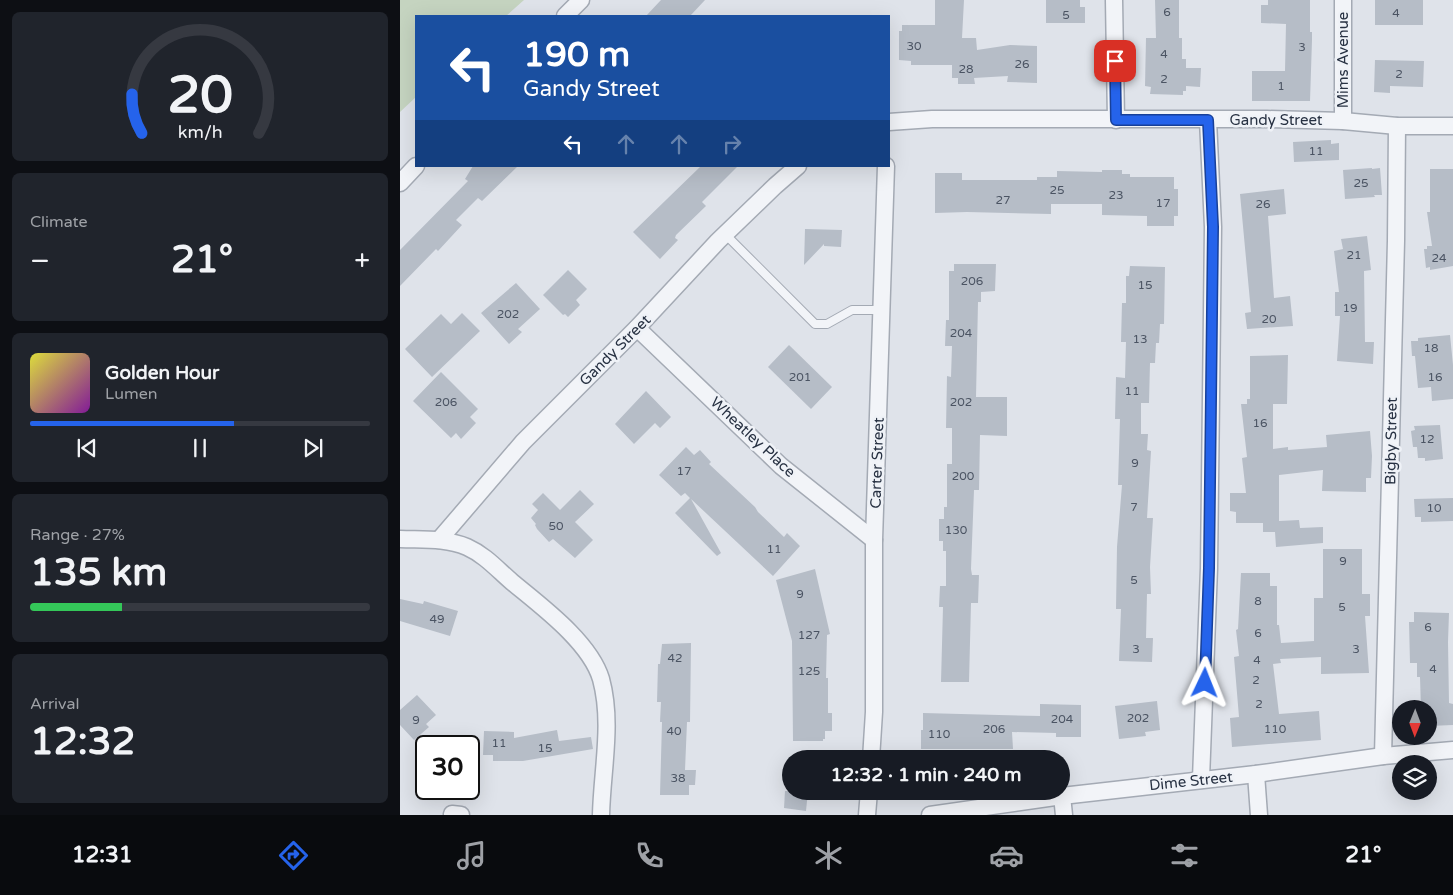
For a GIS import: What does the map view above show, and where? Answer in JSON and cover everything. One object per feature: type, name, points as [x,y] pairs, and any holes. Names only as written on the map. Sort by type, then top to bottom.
[{"type":"street","points":[[566,15],[580,0]]},
{"type":"street","points":[[1114,0],[1116,120]]},
{"type":"street","name":"Mims Avenue","points":[[1343,0],[1343,121]]},
{"type":"street","name":"Gandy Street","points":[[890,122],[932,119],[1267,119],[1343,121],[1397,126],[1453,126]]},
{"type":"street","points":[[1201,779],[1209,568],[1213,227],[1208,120]]},
{"type":"street","name":"Bigby Street","points":[[1383,756],[1396,241],[1397,126]]},
{"type":"street","points":[[400,183],[415,167]]},
{"type":"street","name":"Gandy Street","points":[[439,540],[523,442],[637,328],[725,234],[797,167]]},
{"type":"street","name":"Carter Street","points":[[872,750],[874,712],[874,540],[886,167]]},
{"type":"street","name":"Wheatley Place","points":[[637,328],[781,466],[874,540]]},
{"type":"street","points":[[400,539],[439,540],[456,543],[480,554],[559,621],[589,655],[600,677],[605,699],[606,727],[601,815]]},
{"type":"street","name":"Dime Street","points":[[1070,795],[1256,774],[1383,756],[1453,750]]},
{"type":"street","points":[[1256,774],[1259,815]]},
{"type":"street","points":[[867,815],[868,800]]},
{"type":"street","name":"Dime Street","points":[[930,815],[1034,800]]},
{"type":"street","points":[[1062,800],[1064,815]]},
{"type":"lane","points":[[725,234],[815,324],[827,324],[852,310],[882,310]]},
{"type":"green space","points":[[400,0],[524,0],[507,15],[415,15],[415,98],[400,112]]},
{"type":"building","points":[[661,0],[705,0],[691,15],[647,15]]},
{"type":"building","points":[[935,0],[964,0],[962,38],[976,38],[977,50],[1010,45],[1037,46],[1037,83],[1007,82],[1008,76],[974,78],[975,84],[958,84],[958,78],[952,78],[952,65],[911,65],[911,61],[899,60],[899,31],[902,31],[902,25],[935,25]]},
{"type":"building","points":[[1046,0],[1080,0],[1080,7],[1085,7],[1085,23],[1046,23]]},
{"type":"building","points":[[1155,0],[1179,0],[1179,38],[1182,38],[1182,59],[1186,59],[1186,68],[1201,68],[1200,87],[1186,86],[1186,91],[1183,91],[1183,95],[1150,94],[1151,87],[1145,86],[1146,38],[1156,38]]},
{"type":"building","points":[[1268,0],[1310,0],[1310,32],[1312,32],[1312,40],[1310,101],[1252,101],[1252,71],[1285,71],[1286,24],[1261,23],[1261,5],[1268,5]]},
{"type":"building","points":[[1375,0],[1423,0],[1423,25],[1375,25]]},
{"type":"building","points":[[1375,60],[1424,61],[1423,87],[1390,86],[1390,93],[1374,92]]},
{"type":"building","points":[[1331,140],[1331,144],[1339,143],[1339,160],[1294,162],[1293,142]]},
{"type":"building","points":[[472,167],[517,167],[482,201],[478,198],[456,220],[462,225],[438,251],[436,249],[400,286],[400,250],[468,181],[465,179]]},
{"type":"building","points":[[700,167],[737,167],[702,202],[706,206],[676,235],[675,238],[678,240],[660,259],[633,232]]},
{"type":"building","points":[[1380,168],[1382,195],[1345,199],[1343,170]]},
{"type":"building","points":[[1430,169],[1453,169],[1453,266],[1430,270],[1430,267],[1426,268],[1424,249],[1427,249],[1427,246],[1432,246],[1427,212],[1430,212]]},
{"type":"building","points":[[1102,170],[1122,170],[1122,174],[1130,174],[1130,177],[1174,177],[1174,189],[1178,189],[1178,216],[1174,216],[1174,226],[1147,226],[1147,216],[1102,215],[1102,204],[1051,204],[1051,214],[935,213],[935,173],[962,173],[962,180],[1037,180],[1037,177],[1057,177],[1057,171],[1102,172]]},
{"type":"building","points":[[1284,189],[1286,214],[1268,216],[1274,298],[1290,296],[1293,326],[1247,329],[1245,313],[1251,312],[1240,194]]},
{"type":"building","points":[[805,229],[842,230],[841,247],[824,246],[824,244],[804,265]]},
{"type":"building","points":[[1367,236],[1371,270],[1364,271],[1365,342],[1374,342],[1373,364],[1337,361],[1340,316],[1335,316],[1335,292],[1339,292],[1334,251],[1343,249],[1341,239]]},
{"type":"building","points":[[954,264],[996,264],[995,291],[981,292],[981,302],[978,302],[976,397],[1007,397],[1007,436],[980,435],[979,490],[974,490],[971,569],[972,575],[979,575],[978,603],[971,603],[969,682],[941,682],[943,607],[939,607],[940,586],[946,586],[946,551],[943,551],[943,541],[939,541],[939,519],[944,519],[944,507],[947,507],[947,464],[952,464],[952,428],[946,428],[947,376],[951,377],[952,346],[945,346],[946,320],[949,320],[949,271],[954,271]]},
{"type":"building","points":[[1130,266],[1165,267],[1164,324],[1160,324],[1159,343],[1156,343],[1155,363],[1150,363],[1149,403],[1141,403],[1141,434],[1148,434],[1147,450],[1151,451],[1147,518],[1153,518],[1150,567],[1151,594],[1147,594],[1146,638],[1153,638],[1152,662],[1119,661],[1121,609],[1116,609],[1117,547],[1122,485],[1118,485],[1120,419],[1115,419],[1116,377],[1125,378],[1126,342],[1121,342],[1122,303],[1126,303],[1126,276],[1129,276]]},
{"type":"building","points":[[568,270],[587,289],[576,300],[580,305],[568,317],[565,314],[563,315],[543,295]]},
{"type":"building","points":[[516,283],[540,309],[518,329],[522,332],[509,344],[481,313]]},
{"type":"building","points":[[462,313],[480,331],[432,377],[405,349],[441,314],[451,324]]},
{"type":"building","points":[[1450,335],[1453,365],[1453,399],[1432,401],[1431,387],[1418,388],[1415,356],[1412,356],[1411,341],[1418,341],[1418,338]]},
{"type":"building","points":[[789,345],[832,387],[811,409],[768,367]]},
{"type":"building","points":[[1288,355],[1287,404],[1273,404],[1273,449],[1288,447],[1288,450],[1327,447],[1326,435],[1370,431],[1371,478],[1366,478],[1366,492],[1322,491],[1323,470],[1279,475],[1279,521],[1299,520],[1300,528],[1323,527],[1323,543],[1276,547],[1275,532],[1263,532],[1263,523],[1236,523],[1236,512],[1230,511],[1230,493],[1246,493],[1242,458],[1247,457],[1241,404],[1247,404],[1247,399],[1250,399],[1250,356]]},
{"type":"building","points":[[441,372],[478,409],[470,417],[476,423],[461,439],[456,433],[451,438],[413,401]]},
{"type":"building","points":[[646,391],[671,417],[660,428],[655,423],[634,444],[615,424]]},
{"type":"building","points":[[1440,425],[1443,459],[1425,461],[1425,458],[1418,458],[1417,447],[1413,447],[1411,431],[1415,430],[1414,426]]},
{"type":"building","points":[[686,447],[694,455],[700,450],[711,462],[709,464],[784,537],[787,533],[800,546],[773,576],[691,499],[721,553],[717,556],[675,513],[690,498],[685,493],[681,496],[659,475]]},
{"type":"building","points":[[580,490],[594,504],[575,522],[593,540],[575,558],[553,539],[549,542],[537,529],[536,524],[531,518],[538,510],[532,504],[543,493],[560,510]]},
{"type":"building","points":[[1453,498],[1453,521],[1421,522],[1421,517],[1415,517],[1414,499]]},
{"type":"building","points":[[1323,549],[1362,549],[1362,594],[1370,594],[1370,616],[1365,616],[1369,673],[1321,674],[1321,657],[1280,659],[1281,663],[1273,664],[1279,714],[1319,711],[1321,740],[1232,747],[1230,718],[1239,717],[1234,657],[1239,656],[1236,630],[1238,629],[1241,573],[1270,573],[1270,586],[1277,586],[1277,625],[1279,625],[1281,643],[1314,641],[1314,598],[1323,598]]},
{"type":"building","points":[[815,569],[830,634],[827,635],[826,678],[828,678],[828,713],[832,713],[832,731],[825,731],[825,739],[823,741],[793,741],[792,641],[776,580]]},
{"type":"building","points":[[400,599],[423,604],[424,601],[458,611],[450,636],[400,621]]},
{"type":"building","points":[[1414,612],[1449,613],[1449,703],[1453,704],[1453,725],[1438,726],[1438,700],[1421,700],[1420,677],[1417,677],[1417,663],[1410,663],[1409,622],[1414,622]]},
{"type":"building","points":[[691,643],[690,722],[687,722],[685,770],[696,770],[695,785],[689,785],[689,795],[660,795],[662,722],[660,722],[661,702],[657,702],[658,664],[660,664],[662,644]]},
{"type":"building","points":[[417,695],[436,715],[426,724],[429,727],[420,735],[415,735],[414,740],[400,725],[400,710]]},
{"type":"building","points":[[1157,701],[1160,730],[1145,732],[1146,736],[1119,739],[1115,706]]},
{"type":"building","points":[[1040,704],[1081,705],[1081,737],[1056,737],[1056,733],[1012,732],[1013,749],[921,749],[923,713],[1040,716]]},
{"type":"building","points":[[557,730],[559,741],[591,737],[593,749],[523,761],[493,761],[493,755],[483,755],[484,731],[514,732],[514,738]]},
{"type":"building","points":[[784,800],[807,800],[806,811],[784,808]]},
{"type":"route","points":[[1115,61],[1116,120],[1208,120],[1213,227],[1209,568],[1205,683]]}]
